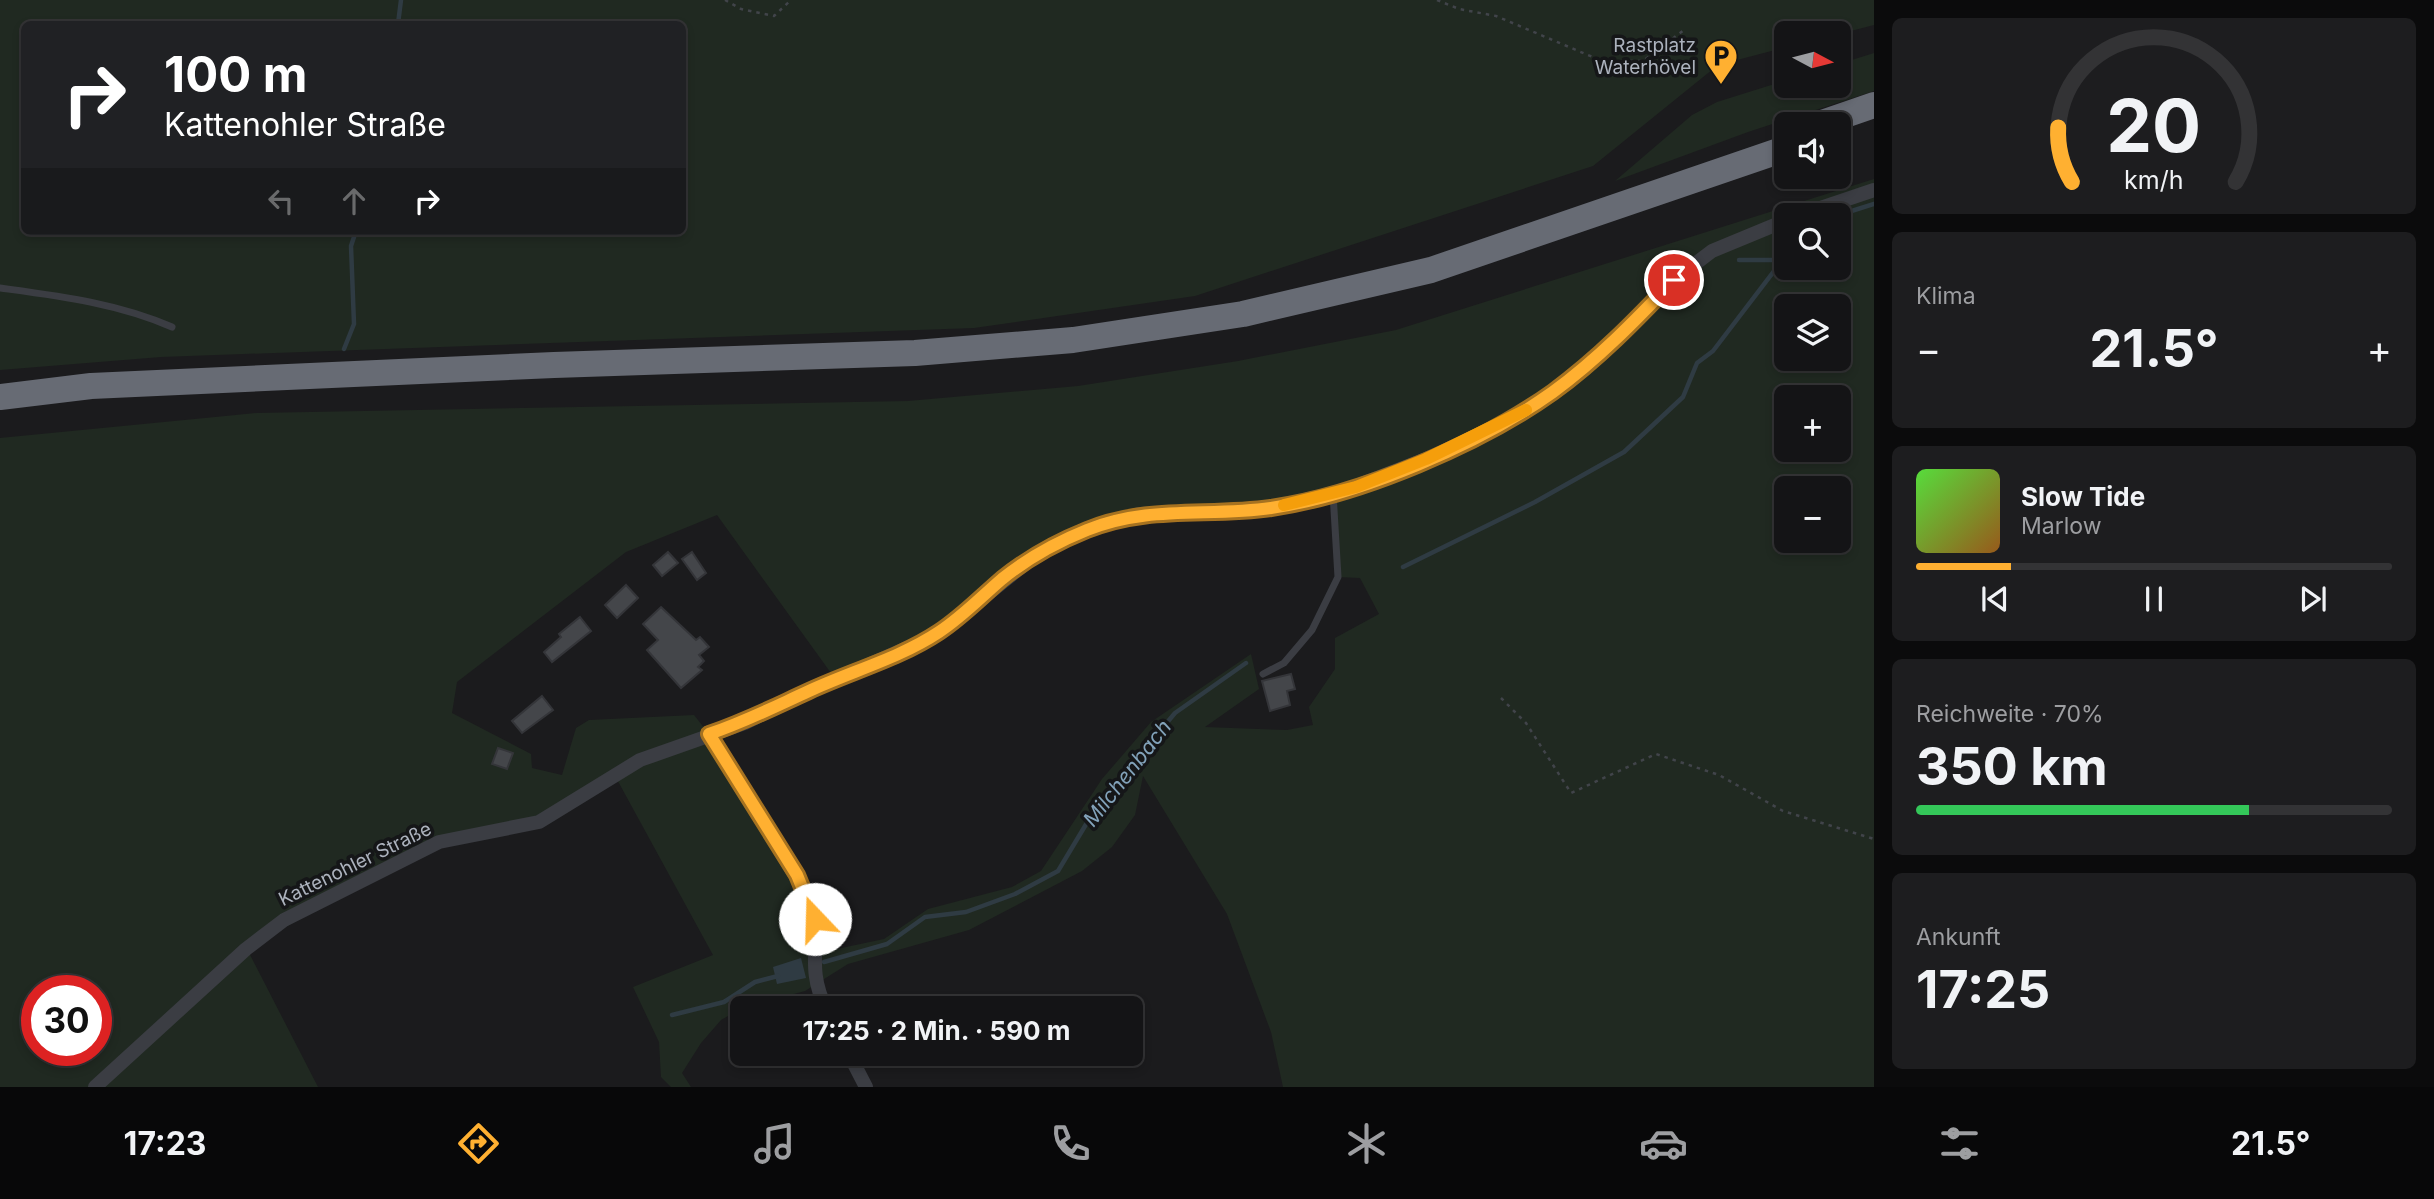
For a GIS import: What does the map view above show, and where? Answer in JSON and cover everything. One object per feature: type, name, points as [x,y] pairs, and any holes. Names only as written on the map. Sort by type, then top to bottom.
[{"type":"highway","points":[[1851,113],[1874,105]]},
{"type":"highway","points":[[1851,127],[1874,120]]},
{"type":"highway","points":[[0,383],[554,358],[1073,326],[1230,305],[1429,255],[1774,139]]},
{"type":"highway","points":[[554,358],[915,353],[1073,340],[1243,314],[1431,270],[1774,152]]},
{"type":"highway","points":[[0,397],[90,379]]},
{"type":"street","points":[[1836,203],[1874,190]]},
{"type":"street","name":"Kattenohler Straße","points":[[95,1087],[246,949],[284,920],[439,842],[539,822],[640,760],[745,723],[809,691],[923,641],[953,622],[1035,556],[1088,529],[1139,514],[1263,509],[1333,494],[1426,459],[1518,415],[1554,391],[1598,355],[1692,265],[1734,240],[1774,225]]},
{"type":"street","points":[[709,734],[810,900],[816,929],[814,974],[822,996]]},
{"type":"street","points":[[855,1066],[866,1087]]},
{"type":"lane","points":[[0,288],[83,299],[141,313],[172,327]]},
{"type":"lane","points":[[1263,674],[1284,663],[1312,630],[1338,577],[1333,494]]},
{"type":"path","points":[[725,0],[741,9],[774,16],[791,0]]},
{"type":"path","points":[[1437,0],[1459,9],[1496,16],[1602,61],[1643,61],[1685,30]]},
{"type":"path","points":[[1501,698],[1526,723],[1571,793],[1656,754],[1719,775],[1783,811],[1874,839]]},
{"type":"shaded area","points":[[0,0],[1874,0],[1874,25],[1852,31],[1852,21],[1774,21],[1774,50],[1718,65],[1593,166],[1195,296],[974,328],[161,357],[0,370]]},
{"type":"shaded area","points":[[1874,53],[1874,91],[1809,112],[1774,112],[1774,124],[1615,181],[1692,115],[1717,102],[1774,84],[1774,98],[1852,98],[1852,60]]},
{"type":"shaded area","points":[[1874,179],[1874,1087],[1283,1087],[1271,1032],[1227,914],[1143,776],[1135,815],[1112,847],[1082,871],[969,930],[848,964],[805,991],[786,996],[730,996],[730,1015],[721,1020],[701,1043],[682,1073],[691,1087],[671,1087],[661,1077],[659,1042],[633,987],[713,955],[614,774],[557,812],[425,848],[247,949],[318,1087],[0,1087],[0,438],[257,413],[908,401],[1078,386],[1238,361],[1396,330],[1774,211],[1774,280],[1851,280],[1851,203],[1798,203],[1842,189],[1851,189],[1851,186]],"holes":[[[1333,494],[1338,577],[1360,578],[1379,614],[1335,638],[1335,669],[1309,707],[1313,725],[1287,730],[1205,727],[1259,689],[1251,654],[1151,722],[1102,779],[1041,871],[1012,887],[928,909],[884,939],[813,954],[805,890],[709,734],[694,715],[589,720],[576,728],[562,775],[532,768],[531,754],[452,713],[457,682],[626,552],[717,515],[836,680],[953,622],[1070,537],[1171,511],[1298,502]]]},
{"type":"shaded area","points":[[801,958],[806,978],[777,984],[773,967]]},
{"type":"building","points":[[668,552],[678,563],[662,576],[653,565]]},
{"type":"building","points":[[692,552],[706,573],[697,580],[682,559]]},
{"type":"building","points":[[626,585],[638,598],[617,618],[605,605]]},
{"type":"building","points":[[661,607],[696,640],[700,637],[709,647],[699,655],[704,661],[698,667],[702,670],[681,688],[647,650],[658,640],[643,624]]},
{"type":"building","points":[[580,617],[591,631],[552,662],[544,652],[561,637],[559,634]]},
{"type":"building","points":[[1291,674],[1295,689],[1287,691],[1290,705],[1270,711],[1262,681]]},
{"type":"building","points":[[542,696],[553,710],[522,733],[512,721]]},
{"type":"building","points":[[498,748],[513,753],[507,769],[492,764]]},
{"type":"waterway","points":[[398,21],[401,0]]},
{"type":"waterway","name":"Milchenbach","points":[[1851,211],[1874,204]]},
{"type":"waterway","points":[[344,349],[354,324],[351,246],[355,235]]},
{"type":"waterway","points":[[1739,260],[1774,260]]},
{"type":"waterway","name":"Milchenbach","points":[[1403,567],[1535,502],[1624,452],[1683,397],[1697,363],[1713,351],[1774,271]]},
{"type":"waterway","name":"Milchenbach","points":[[824,962],[887,944],[925,917],[966,912],[1015,894],[1058,871],[1097,806],[1175,713],[1246,663]]},
{"type":"waterway","name":"Milchenbach","points":[[672,1015],[724,1002],[755,982],[778,976]]},
{"type":"slow traffic","points":[[1284,505],[1356,487],[1426,459],[1526,410]]},
{"type":"place","name":"Rastplatz Waterhövel","points":[[1721,86]]},
{"type":"route","points":[[815,919],[810,900],[797,875],[709,734],[745,723],[809,691],[923,641],[953,622],[1003,579],[1035,556],[1088,529],[1139,514],[1252,510],[1298,502],[1356,487],[1484,432],[1518,415],[1554,391],[1626,331],[1674,280]]}]
